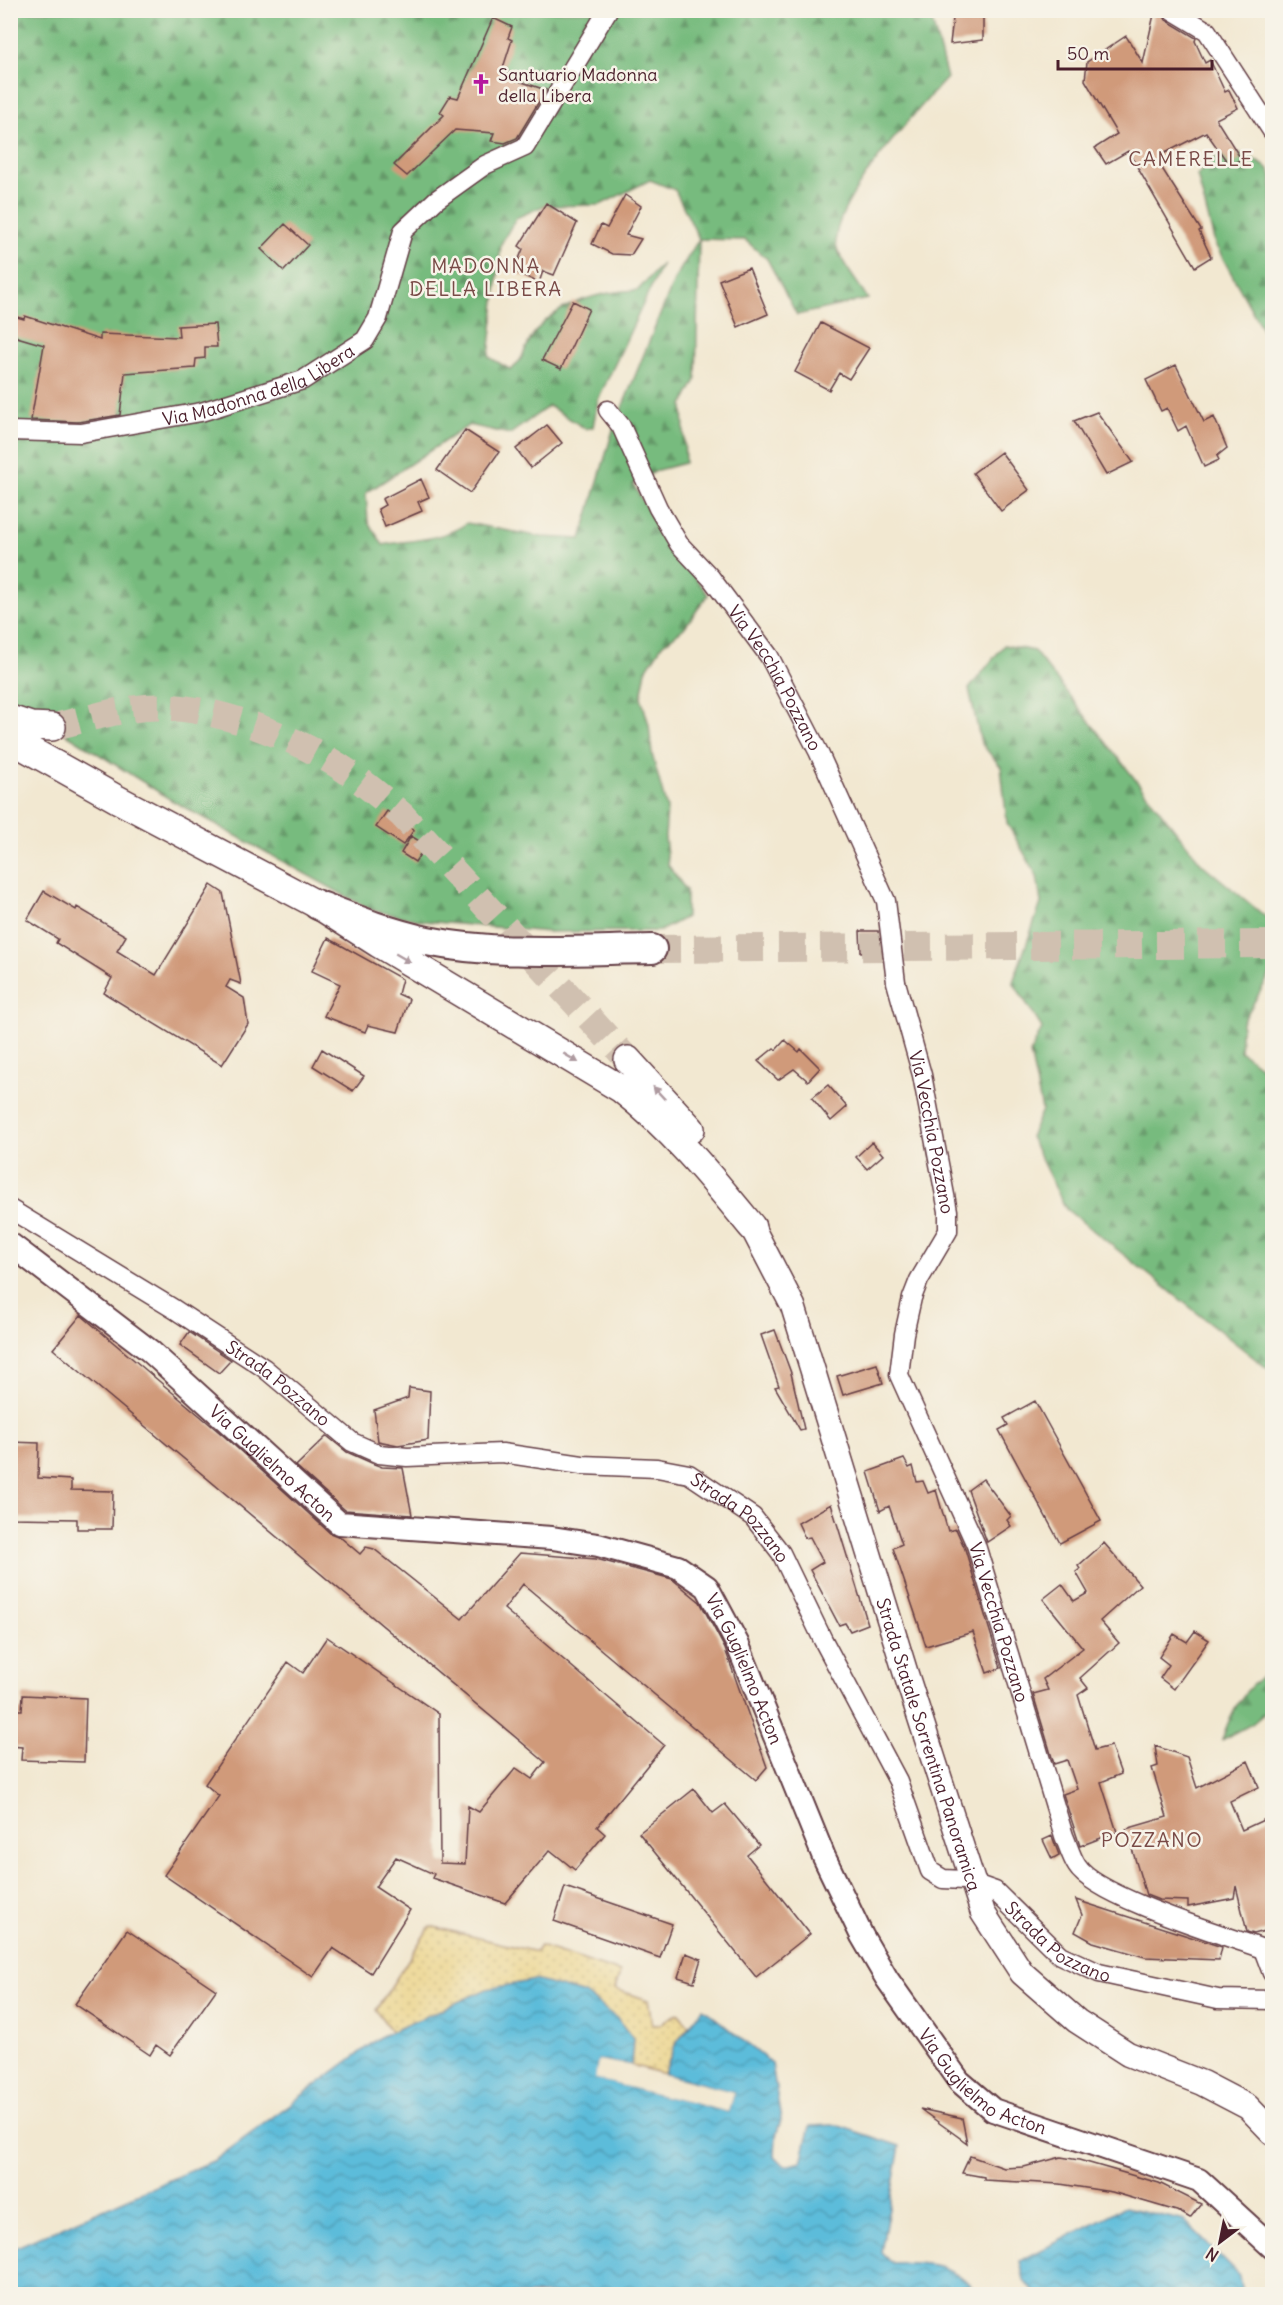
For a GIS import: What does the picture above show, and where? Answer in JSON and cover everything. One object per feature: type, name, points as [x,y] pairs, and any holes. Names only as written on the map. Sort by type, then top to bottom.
[{"type":"highway","points":[[318,905],[395,933],[465,947],[508,950],[652,949]]},
{"type":"main road","points":[[10,719],[31,726],[52,727]]},
{"type":"main road","points":[[10,739],[117,800],[318,905],[621,1089],[654,1115],[688,1150],[752,1227]]},
{"type":"main road","points":[[628,1060],[678,1113],[712,1157],[752,1227]]},
{"type":"main road","name":"Strada Statale Sorrentina Panoramica","points":[[752,1227],[793,1306],[905,1671],[983,1913],[1022,1973],[1077,2020],[1128,2054],[1202,2083],[1248,2107],[1272,2132]]},
{"type":"street","name":"Via Madonna della Libera","points":[[10,431],[81,433],[201,412],[303,380],[365,340],[378,318],[404,231],[436,200],[485,165],[525,147],[608,10]]},
{"type":"street","points":[[1172,10],[1207,31],[1272,131]]},
{"type":"street","name":"Via Vecchia Pozzano","points":[[608,410],[621,426],[658,508],[679,544],[711,578],[769,657],[818,751],[886,901],[896,982],[922,1075],[948,1211],[948,1231],[919,1280],[912,1298],[904,1334],[899,1375],[976,1545],[1065,1836],[1077,1868],[1110,1891],[1138,1905],[1268,1947]]},
{"type":"street","name":"Strada Pozzano","points":[[10,1209],[174,1309],[254,1362],[352,1442],[379,1454],[407,1457],[502,1453],[582,1464],[657,1468],[689,1474],[753,1517],[782,1553],[823,1640],[898,1782],[925,1863],[930,1871],[943,1879],[973,1881],[995,1891],[1060,1954],[1099,1973],[1131,1982],[1159,1984],[1218,1999],[1272,2000]]},
{"type":"street","name":"Via Guglielmo Acton","points":[[10,1245],[150,1351],[339,1523],[552,1539],[598,1545],[678,1567],[707,1587],[737,1642],[824,1857],[862,1936],[887,1979],[959,2081],[993,2110],[1199,2180],[1272,2247]]},
{"type":"street","points":[[1268,1947],[1272,1972]]},
{"type":"green space","points":[[10,11],[936,11],[932,21],[947,78],[877,159],[845,209],[837,231],[839,254],[868,299],[797,315],[767,259],[745,240],[699,239],[696,380],[683,405],[685,463],[658,470],[633,484],[658,528],[708,595],[684,628],[662,645],[646,670],[641,697],[649,725],[652,754],[667,809],[665,837],[668,865],[686,890],[686,917],[660,931],[549,932],[423,921],[371,910],[173,801],[11,699]],"holes":[[[650,180],[675,190],[699,239],[675,278],[613,430],[581,539],[542,537],[467,523],[438,536],[383,545],[368,522],[366,493],[469,425],[510,434],[549,406],[586,429],[593,427],[598,400],[662,264],[638,290],[596,296],[557,312],[536,331],[516,366],[511,370],[489,357],[501,244],[516,218],[543,206],[600,205]]]},
{"type":"green space","points":[[1245,154],[1268,168],[1272,176],[1272,347],[1215,244],[1197,175],[1217,156]]},
{"type":"green space","points":[[1004,645],[1034,651],[1202,864],[1272,922],[1272,971],[1242,1023],[1240,1051],[1264,1069],[1272,1063],[1272,1372],[1066,1209],[1030,1137],[1042,1110],[1030,1053],[1042,1028],[1013,982],[1041,903],[1037,876],[1007,823],[1001,767],[981,743],[969,689]]},
{"type":"green space","points":[[1272,1669],[1272,1707],[1252,1724],[1222,1740],[1230,1718],[1241,1699],[1254,1683]]},
{"type":"sand","points":[[430,1926],[536,1952],[540,1946],[620,1972],[615,1989],[648,2000],[652,2025],[661,2024],[678,2013],[689,2026],[675,2045],[664,2074],[631,2065],[633,2039],[487,1989],[392,2032],[376,2010]]},
{"type":"water","points":[[535,1980],[585,1994],[618,2019],[633,2039],[631,2065],[598,2060],[596,2079],[729,2112],[734,2092],[664,2074],[675,2045],[703,2008],[772,2064],[781,2120],[776,2135],[775,2156],[785,2166],[801,2162],[810,2126],[836,2125],[900,2146],[881,2252],[892,2263],[928,2264],[950,2270],[969,2284],[977,2294],[11,2294],[10,2250],[215,2160],[382,2036],[487,1989]]},
{"type":"water","points":[[1125,2207],[1185,2221],[1240,2276],[1243,2294],[1036,2294],[1024,2280],[1020,2261]]},
{"type":"pier","points":[[598,2060],[634,2066],[631,2068],[600,2063],[599,2077],[707,2105],[727,2108],[730,2094],[664,2077],[661,2074],[734,2092],[729,2112],[595,2079]]},
{"type":"building","points":[[954,10],[983,10],[983,40],[950,44]]},
{"type":"building","points":[[1155,10],[1161,10],[1166,20],[1196,38],[1195,41],[1205,63],[1210,60],[1225,92],[1229,90],[1238,108],[1216,119],[1241,159],[1230,166],[1206,132],[1161,155],[1164,159],[1158,162],[1201,230],[1199,231],[1211,257],[1195,267],[1128,151],[1106,164],[1095,148],[1117,134],[1085,80],[1087,62],[1126,36],[1143,63]]},
{"type":"building","points":[[493,18],[512,27],[508,38],[512,40],[502,71],[511,73],[510,78],[546,90],[517,138],[505,143],[491,141],[494,133],[455,130],[407,176],[394,165],[444,115],[440,112],[450,96],[458,98]]},
{"type":"building","points":[[625,195],[641,206],[626,235],[641,239],[631,255],[612,254],[592,244],[601,225],[607,228]]},
{"type":"building","points":[[546,203],[577,223],[554,275],[543,271],[539,283],[514,271],[523,249],[519,246]]},
{"type":"building","points":[[285,224],[308,245],[284,271],[261,249]]},
{"type":"building","points":[[749,268],[768,314],[738,327],[719,280]]},
{"type":"building","points":[[573,301],[589,309],[561,369],[542,360]]},
{"type":"building","points":[[10,315],[24,319],[25,316],[100,340],[100,334],[179,337],[178,326],[215,324],[217,347],[205,347],[205,358],[196,359],[195,368],[125,373],[120,415],[78,422],[31,420],[44,345],[17,337],[10,329]]},
{"type":"building","points":[[821,323],[869,348],[849,379],[839,373],[829,390],[795,372]]},
{"type":"building","points":[[1176,365],[1204,422],[1214,417],[1227,448],[1217,456],[1219,460],[1204,467],[1186,426],[1178,431],[1167,408],[1161,411],[1146,380]]},
{"type":"building","points":[[1097,412],[1133,462],[1106,475],[1074,421]]},
{"type":"building","points":[[547,425],[562,443],[531,468],[516,449]]},
{"type":"building","points":[[465,430],[499,452],[470,493],[437,470]]},
{"type":"building","points":[[1001,452],[1029,490],[1001,511],[973,473]]},
{"type":"building","points":[[421,479],[429,497],[418,502],[422,511],[385,527],[378,509],[385,505],[382,499]]},
{"type":"building","points":[[387,811],[414,830],[403,845],[376,827]]},
{"type":"building","points":[[411,836],[426,845],[415,862],[401,853]]},
{"type":"building","points":[[211,885],[223,893],[241,984],[230,980],[226,987],[244,998],[248,1024],[222,1065],[104,993],[112,978],[56,943],[58,939],[27,920],[44,891],[76,910],[77,907],[126,936],[117,951],[156,975]]},
{"type":"building","points":[[860,931],[878,931],[879,952],[861,952]]},
{"type":"building","points":[[328,938],[402,979],[398,994],[409,999],[398,1032],[368,1025],[365,1032],[324,1016],[340,984],[312,971]]},
{"type":"building","points":[[785,1040],[799,1052],[801,1049],[820,1068],[808,1081],[794,1069],[778,1080],[758,1061],[774,1048],[776,1050]]},
{"type":"building","points":[[322,1049],[364,1076],[353,1091],[313,1066]]},
{"type":"building","points":[[828,1085],[847,1107],[831,1121],[812,1098]]},
{"type":"building","points":[[872,1142],[883,1155],[867,1169],[856,1157]]},
{"type":"building","points":[[81,1315],[225,1437],[330,1533],[340,1537],[360,1554],[366,1547],[374,1549],[462,1619],[520,1553],[596,1559],[672,1579],[700,1602],[725,1649],[767,1767],[756,1780],[523,1584],[504,1609],[664,1745],[597,1827],[605,1834],[575,1870],[550,1850],[505,1903],[432,1878],[434,1874],[396,1857],[375,1887],[410,1910],[371,1973],[333,1948],[313,1977],[164,1875],[219,1796],[205,1784],[288,1662],[303,1673],[327,1637],[439,1714],[440,1863],[465,1864],[468,1806],[479,1812],[516,1768],[532,1779],[545,1762],[53,1349]]},
{"type":"building","points":[[775,1330],[791,1373],[804,1429],[800,1430],[775,1387],[779,1386],[761,1335]]},
{"type":"building","points":[[189,1332],[231,1360],[219,1373],[180,1345]]},
{"type":"building","points":[[877,1364],[883,1383],[843,1395],[837,1376]]},
{"type":"building","points":[[409,1388],[430,1391],[428,1440],[398,1445],[378,1441],[374,1410],[408,1398]]},
{"type":"building","points":[[1035,1401],[1101,1521],[1060,1543],[999,1430],[1008,1425],[1004,1418]]},
{"type":"building","points":[[327,1436],[347,1452],[374,1464],[382,1467],[403,1468],[412,1515],[345,1510],[296,1466]]},
{"type":"building","points":[[10,1442],[39,1443],[38,1478],[71,1480],[71,1490],[113,1491],[112,1529],[77,1529],[77,1519],[10,1518]]},
{"type":"building","points":[[904,1459],[909,1468],[913,1466],[917,1482],[923,1481],[928,1493],[936,1490],[948,1531],[956,1529],[965,1549],[1001,1668],[987,1673],[973,1632],[926,1646],[893,1548],[902,1544],[889,1506],[880,1511],[868,1472]]},
{"type":"building","points":[[983,1479],[1011,1516],[1007,1520],[1011,1526],[987,1542],[968,1490]]},
{"type":"building","points":[[831,1504],[868,1624],[850,1631],[845,1623],[839,1625],[810,1570],[823,1562],[810,1537],[805,1538],[798,1523]]},
{"type":"building","points":[[1104,1543],[1140,1585],[1100,1621],[1119,1643],[1080,1678],[1088,1688],[1078,1695],[1095,1750],[1111,1746],[1121,1774],[1101,1782],[1117,1832],[1080,1846],[1063,1794],[1077,1789],[1067,1760],[1054,1764],[1033,1694],[1048,1690],[1043,1679],[1083,1648],[1043,1599],[1062,1584],[1074,1601],[1088,1593],[1076,1572],[1080,1569],[1078,1566]]},
{"type":"building","points":[[1195,1631],[1209,1640],[1174,1689],[1160,1678],[1169,1665],[1159,1657],[1174,1634],[1187,1642]]},
{"type":"building","points":[[23,1695],[86,1698],[84,1762],[21,1760],[22,1747],[10,1746],[10,1710],[22,1710]]},
{"type":"building","points":[[1155,1746],[1187,1757],[1197,1788],[1248,1761],[1259,1787],[1230,1801],[1242,1830],[1272,1816],[1272,1929],[1254,1934],[1247,1932],[1236,1886],[1234,1898],[1188,1907],[1188,1901],[1159,1900],[1146,1895],[1126,1829],[1167,1817],[1152,1768],[1158,1766]]},
{"type":"building","points":[[694,1789],[713,1813],[725,1804],[759,1845],[747,1855],[810,1934],[756,1977],[639,1833]]},
{"type":"building","points":[[1052,1836],[1059,1855],[1052,1859],[1043,1840]]},
{"type":"building","points":[[565,1887],[672,1924],[660,1958],[554,1921]]},
{"type":"building","points":[[1076,1900],[1222,1947],[1219,1960],[1145,1957],[1093,1942],[1075,1932],[1082,1915]]},
{"type":"building","points":[[127,1930],[216,1990],[170,2055],[156,2045],[150,2055],[75,2004]]},
{"type":"building","points":[[686,1953],[701,1959],[694,1982],[678,1977]]},
{"type":"building","points":[[920,2109],[962,2118],[967,2143]]},
{"type":"building","points":[[970,2156],[1004,2168],[1024,2167],[1061,2157],[1079,2160],[1159,2183],[1201,2204],[1190,2218],[1180,2212],[1112,2192],[1060,2184],[984,2180],[984,2177],[962,2173]]},
{"type":"tunnel","points":[[52,727],[133,709],[181,708],[202,711],[270,731],[329,760],[367,786],[402,815],[628,1060]]},
{"type":"tunnel","points":[[652,949],[1272,944]]},
{"type":"place","name":"Santuario Madonna della Libera","points":[[481,84]]},
{"type":"district","name":"CAMERELLE","points":[[1191,158]]},
{"type":"district","name":"MADONNA DELLA LIBERA","points":[[486,276]]},
{"type":"district","name":"POZZANO","points":[[1152,1839]]}]
